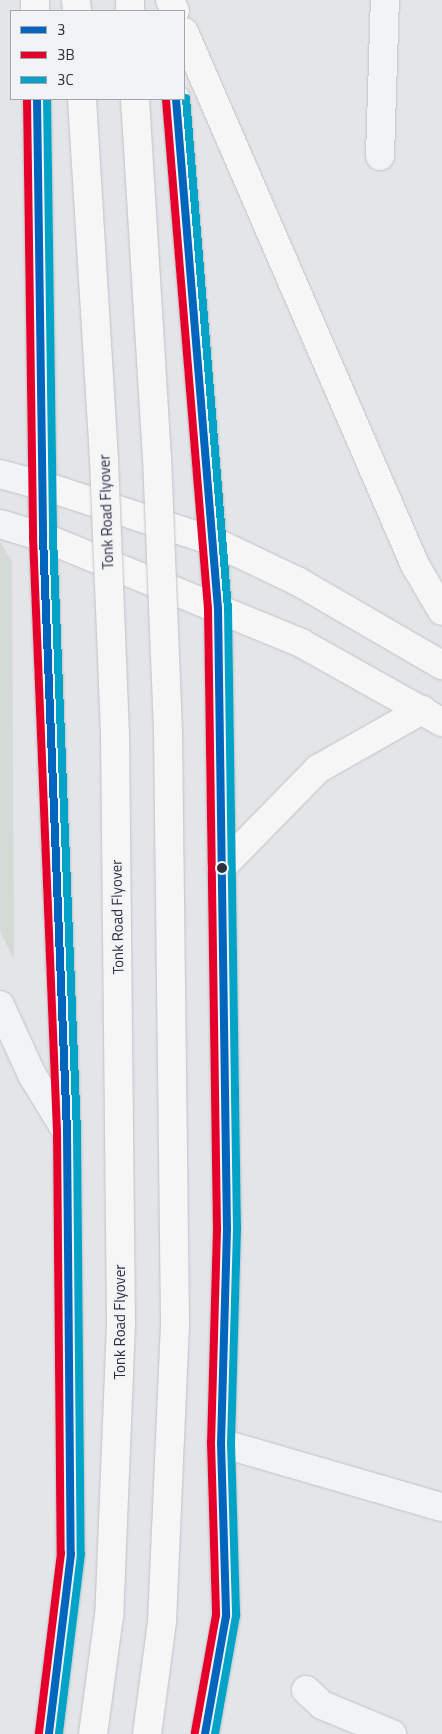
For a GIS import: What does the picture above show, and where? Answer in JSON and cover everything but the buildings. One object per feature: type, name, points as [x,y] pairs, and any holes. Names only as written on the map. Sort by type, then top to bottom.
[{"type":"main road","points":[[185,34],[415,565],[442,611]]},
{"type":"main road","points":[[37,100],[44,537],[301,643],[432,716]]},
{"type":"main road","name":"Tonk Road Flyover","points":[[82,100],[104,460],[114,733],[121,1313],[109,1616],[92,1734]]},
{"type":"main road","points":[[135,100],[157,458],[168,732],[175,1324],[162,1622],[146,1734]]},
{"type":"main road","points":[[176,100],[218,609]]},
{"type":"main road","points":[[44,486],[213,541],[297,581],[442,665]]},
{"type":"main road","points":[[221,868],[318,769],[432,716]]},
{"type":"street","points":[[380,156],[385,0]]},
{"type":"street","points":[[0,474],[44,486]]},
{"type":"street","points":[[0,524],[44,537],[68,1133],[71,1554],[49,1734]]},
{"type":"street","points":[[205,1734],[226,1616],[221,1443],[228,1228],[218,609]]},
{"type":"street","points":[[0,1005],[32,1075],[68,1133]]},
{"type":"street","points":[[221,1443],[442,1507]]},
{"type":"street","points":[[306,1690],[322,1705],[392,1734]]},
{"type":"shaded area","points":[[0,541],[12,562],[14,960],[0,931]]},
{"type":"transit line","name":"3C","points":[[186,98],[228,609],[237,1229],[231,1443],[236,1616],[215,1734]]},
{"type":"transit line","name":"3B","points":[[27,100],[33,537],[57,1133],[61,1553],[39,1733]]},
{"type":"transit line","name":"3","points":[[37,100],[43,537],[67,1133],[71,1554],[49,1734]]},
{"type":"transit line","name":"3C","points":[[47,100],[53,537],[77,1133],[81,1554],[59,1734]]},
{"type":"transit line","name":"3B","points":[[166,100],[208,609],[217,1229],[211,1443],[216,1615],[195,1732]]},
{"type":"transit line","name":"3","points":[[176,100],[218,609],[227,1229],[221,1443],[226,1616],[205,1734]]}]
